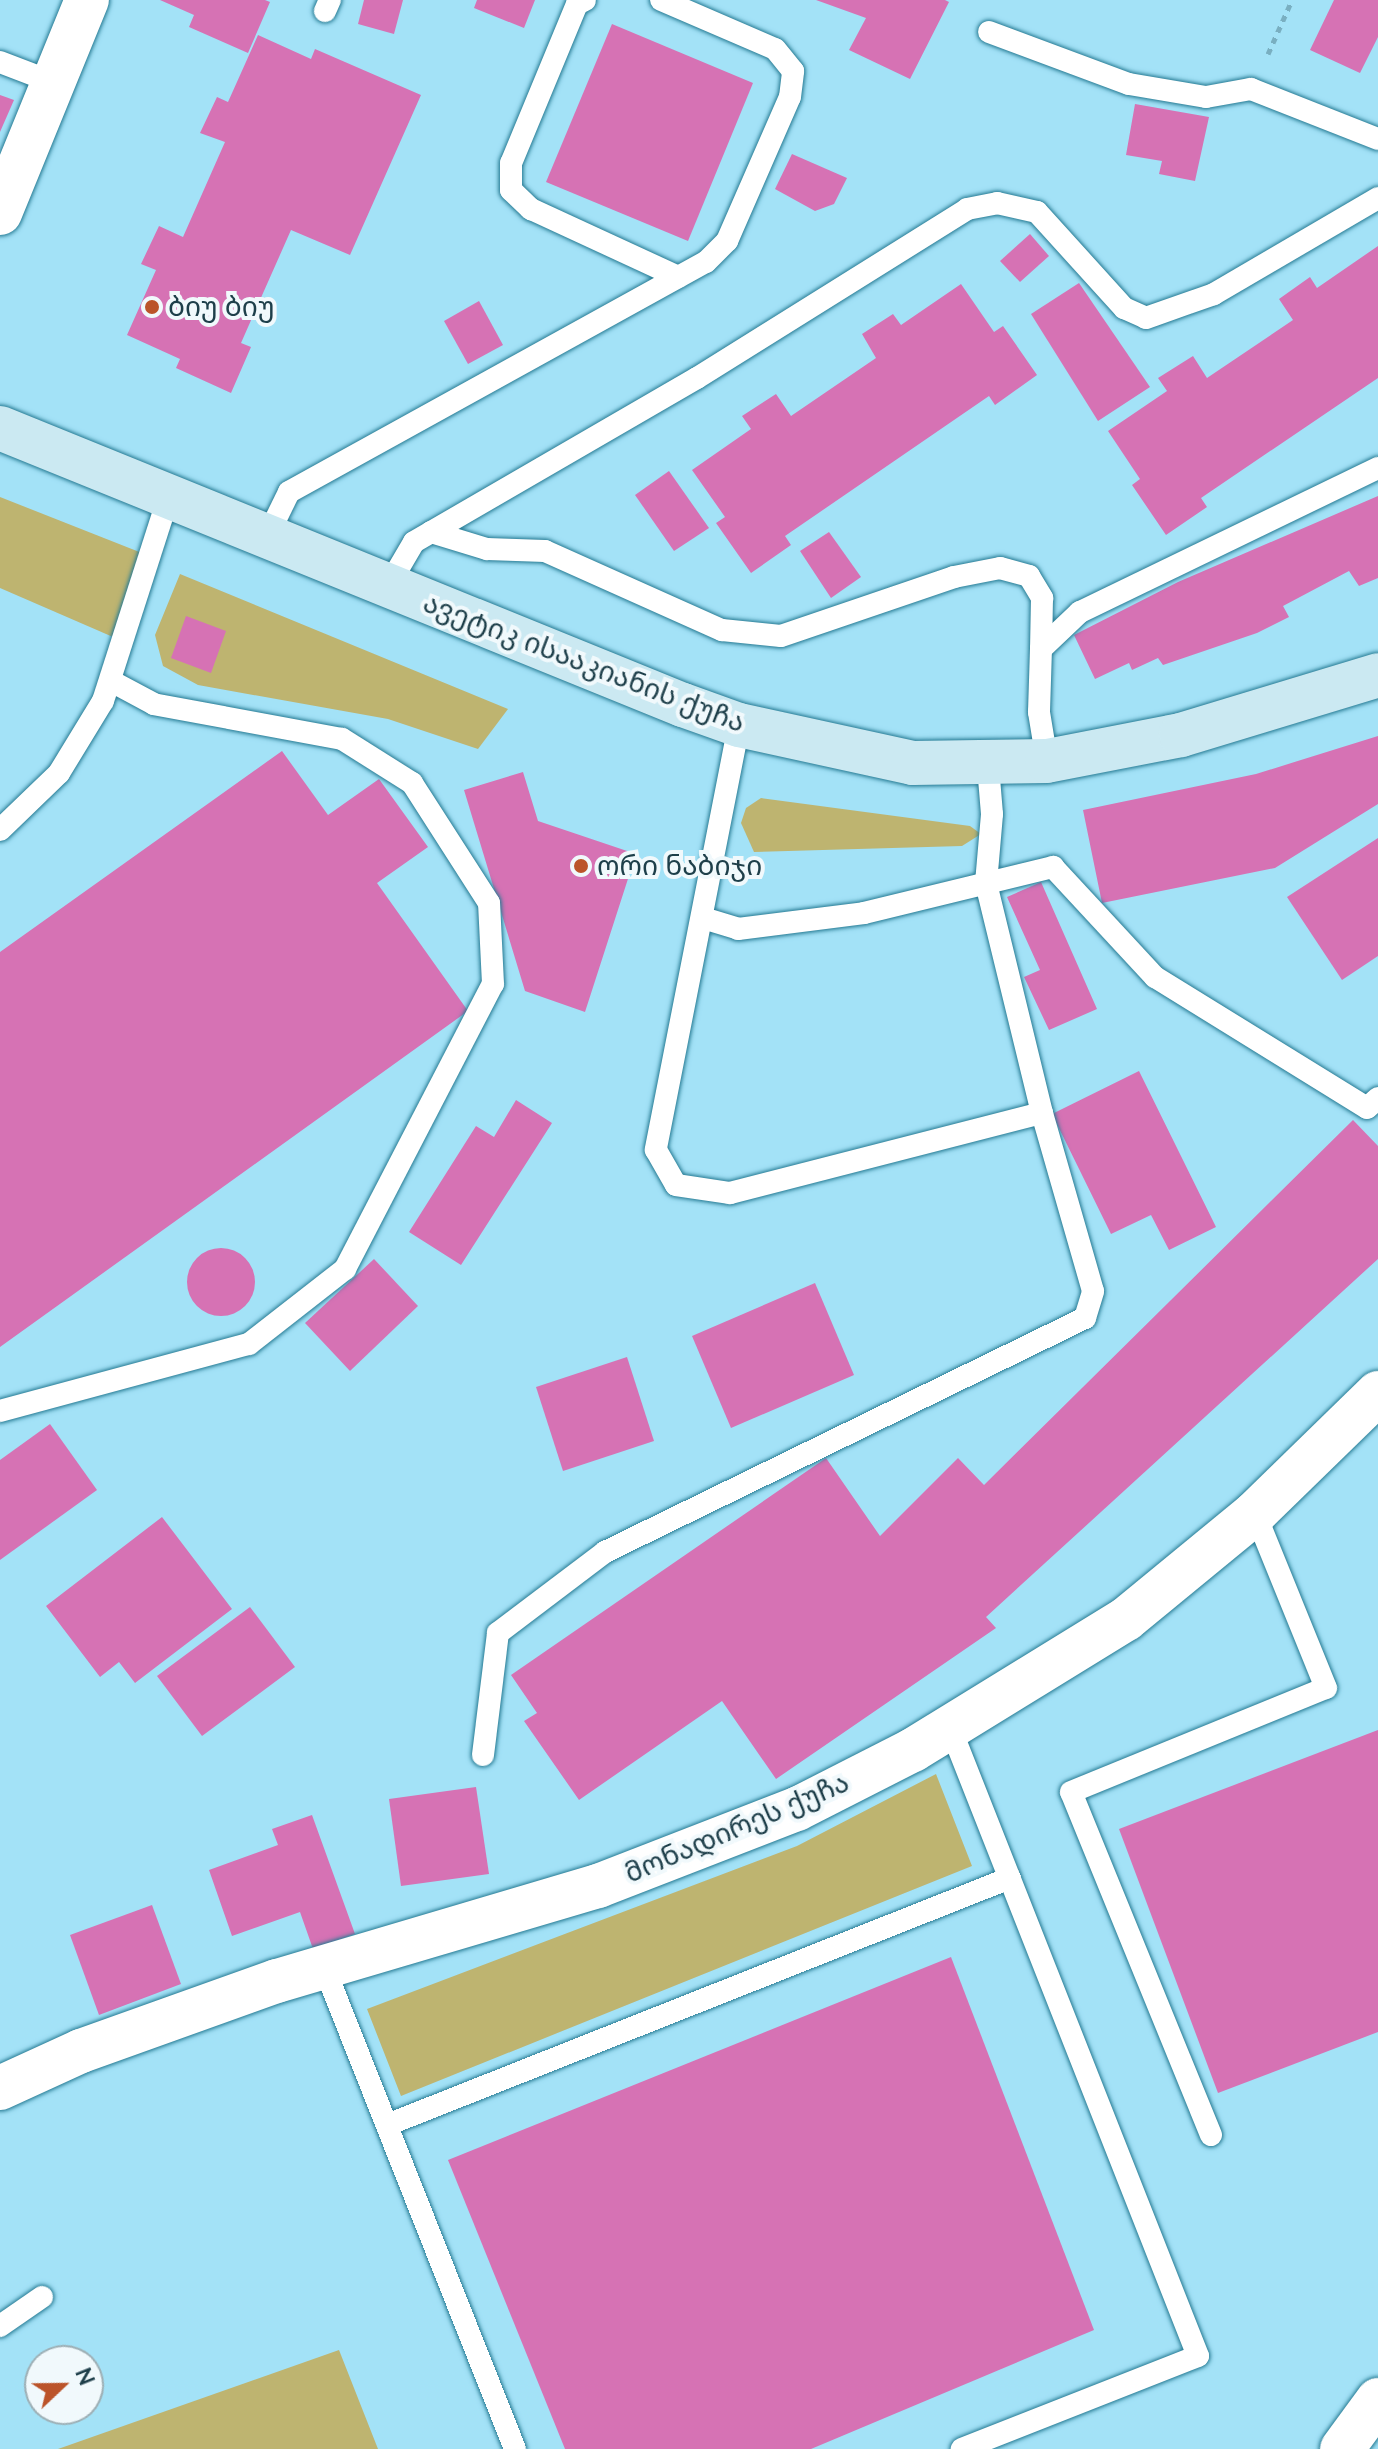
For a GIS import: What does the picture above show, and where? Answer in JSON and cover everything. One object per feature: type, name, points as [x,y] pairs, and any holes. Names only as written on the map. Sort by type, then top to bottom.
[{"type":"main road","name":"ავეტიკ ისააკიანის ქუჩა","points":[[0,428],[387,588],[739,725],[913,763],[988,766],[1047,761],[1181,735],[1378,675]]},
{"type":"street","points":[[0,213],[87,0]]},
{"type":"street","name":"მონადირეს ქუჩა","points":[[0,2088],[81,2051],[324,1967],[598,1886],[783,1815],[950,1727],[1126,1619],[1255,1513],[1378,1393]]},
{"type":"street","points":[[1342,2449],[1378,2400]]},
{"type":"lane","points":[[585,0],[577,4],[511,163],[511,190],[531,209],[678,277]]},
{"type":"lane","points":[[266,539],[289,492],[706,262],[727,241],[790,97],[793,71],[775,49],[661,0]]},
{"type":"lane","points":[[989,32],[1129,84],[1206,97],[1251,89],[1378,139]]},
{"type":"lane","points":[[0,62],[52,82]]},
{"type":"lane","points":[[387,588],[414,542],[697,378],[967,209],[997,203],[1037,212],[1124,308],[1146,318],[1214,294],[1378,198]]},
{"type":"lane","points":[[1041,649],[1080,612],[1378,468]]},
{"type":"lane","points":[[0,830],[59,773],[111,681],[168,498]]},
{"type":"lane","points":[[431,532],[487,549],[545,551],[722,630],[781,636],[954,577],[1000,568],[1029,576],[1042,598],[1039,712],[1047,761]]},
{"type":"lane","points":[[0,1411],[249,1344],[345,1269],[493,984],[489,903],[412,783],[342,739],[154,704],[111,681]]},
{"type":"lane","points":[[739,725],[656,1150],[676,1185],[730,1193],[1042,1113]]},
{"type":"lane","points":[[483,1755],[498,1633],[605,1552],[1085,1318],[1093,1291],[1042,1113],[986,883],[992,814],[988,766]]},
{"type":"lane","points":[[703,918],[738,929],[864,913],[1053,867],[1155,977],[1367,1108],[1378,1098]]},
{"type":"lane","points":[[1211,2135],[1071,1792],[1326,1688],[1255,1513]]},
{"type":"lane","points":[[950,1727],[1198,2356],[962,2449]]},
{"type":"lane","points":[[387,2125],[1010,1878]]},
{"type":"lane","points":[[324,1967],[515,2449]]},
{"type":"lane","points":[[0,2326],[42,2297]]},
{"type":"path","points":[[1251,89],[1292,0]]},
{"type":"shaded area","points":[[0,497],[147,555],[113,637],[0,588]]},
{"type":"shaded area","points":[[180,574],[508,709],[478,749],[388,719],[198,685],[163,666],[155,635]]},
{"type":"shaded area","points":[[761,798],[970,826],[981,834],[962,846],[754,852],[741,823],[746,808]]},
{"type":"shaded area","points":[[936,1774],[972,1866],[401,2096],[367,2009],[797,1846]]},
{"type":"shaded area","points":[[339,2350],[378,2449],[58,2449]]},
{"type":"building","points":[[160,0],[270,2],[248,53],[189,27],[194,15]]},
{"type":"building","points":[[364,0],[403,0],[394,34],[358,24]]},
{"type":"building","points":[[477,0],[535,0],[524,28],[474,8]]},
{"type":"building","points":[[816,0],[949,2],[910,79],[849,50],[866,18]]},
{"type":"building","points":[[1334,0],[1378,0],[1378,37],[1360,73],[1310,50]]},
{"type":"building","points":[[612,24],[753,83],[688,241],[546,182]]},
{"type":"building","points":[[258,35],[311,59],[315,49],[421,95],[350,255],[291,230],[241,343],[251,347],[231,393],[176,368],[180,359],[127,335],[156,270],[141,264],[159,226],[183,237],[225,142],[200,133],[217,97],[228,102]]},
{"type":"building","points":[[0,95],[14,100],[0,132]]},
{"type":"building","points":[[1135,104],[1209,117],[1195,181],[1159,174],[1162,161],[1126,155]]},
{"type":"building","points":[[792,154],[847,178],[834,204],[815,211],[775,189]]},
{"type":"building","points":[[1030,234],[1049,256],[1020,282],[1000,261]]},
{"type":"building","points":[[1378,246],[1378,378],[1201,498],[1207,507],[1166,535],[1132,485],[1140,479],[1108,431],[1167,391],[1158,378],[1193,356],[1207,378],[1293,320],[1279,299],[1310,277],[1317,288]]},
{"type":"building","points":[[1079,283],[1150,387],[1098,421],[1031,314]]},
{"type":"building","points":[[961,284],[994,332],[1003,326],[1037,375],[995,405],[989,396],[785,536],[791,545],[751,573],[716,523],[725,517],[692,470],[751,429],[742,416],[776,394],[791,416],[876,358],[862,334],[893,314],[901,325]]},
{"type":"building","points":[[479,301],[503,345],[468,364],[444,321]]},
{"type":"building","points":[[669,471],[709,528],[674,551],[635,495]]},
{"type":"building","points":[[1378,496],[1378,578],[1359,586],[1349,571],[1283,606],[1289,617],[1257,633],[1163,665],[1158,658],[1132,670],[1129,663],[1095,679],[1074,635],[1178,582]]},
{"type":"building","points":[[829,532],[861,577],[831,598],[800,551]]},
{"type":"building","points":[[186,616],[226,631],[211,673],[171,658]]},
{"type":"building","points":[[1378,736],[1378,804],[1275,868],[1102,903],[1083,810],[1256,774]]},
{"type":"building","points":[[282,751],[328,815],[379,779],[428,847],[377,883],[468,1011],[0,1347],[0,952]]},
{"type":"building","points":[[523,772],[538,821],[636,854],[585,1012],[525,991],[464,790]]},
{"type":"building","points":[[1378,838],[1378,956],[1342,980],[1287,897]]},
{"type":"building","points":[[1041,882],[1097,1009],[1049,1030],[1024,977],[1040,970],[1007,897]]},
{"type":"building","points":[[1139,1071],[1216,1227],[1169,1250],[1151,1215],[1111,1234],[1052,1114]]},
{"type":"building","points":[[516,1100],[552,1123],[461,1265],[409,1232],[476,1126],[494,1137]]},
{"type":"building","points":[[1353,1120],[1378,1146],[1378,1259],[986,1617],[996,1628],[776,1779],[722,1701],[579,1800],[524,1721],[537,1713],[511,1675],[826,1458],[880,1536],[958,1458],[984,1485]]},
{"type":"building","points":[[228,1248],[249,1263],[255,1282],[253,1295],[245,1306],[228,1316],[214,1316],[197,1306],[189,1295],[187,1275],[197,1258],[208,1250]]},
{"type":"building","points":[[374,1259],[418,1306],[350,1371],[305,1323]]},
{"type":"building","points":[[815,1283],[854,1375],[731,1428],[692,1336]]},
{"type":"building","points":[[627,1357],[654,1441],[563,1471],[536,1387]]},
{"type":"building","points":[[50,1424],[97,1490],[0,1560],[0,1460]]},
{"type":"building","points":[[162,1517],[232,1609],[135,1683],[119,1662],[100,1677],[46,1606]]},
{"type":"building","points":[[250,1607],[295,1667],[202,1736],[157,1676]]},
{"type":"building","points":[[1378,1730],[1378,2032],[1218,2093],[1119,1829]]},
{"type":"building","points":[[476,1787],[489,1874],[401,1886],[389,1799]]},
{"type":"building","points":[[312,1815],[355,1934],[313,1949],[300,1912],[232,1936],[209,1870],[278,1845],[272,1829]]},
{"type":"building","points":[[152,1905],[181,1984],[99,2015],[70,1935]]},
{"type":"building","points":[[951,1957],[1094,2330],[811,2449],[565,2449],[448,2160]]},
{"type":"place","name":"ბიუ ბიუ","points":[[152,307]]},
{"type":"place","name":"ორი ნაბიჯი","points":[[581,866]]}]
